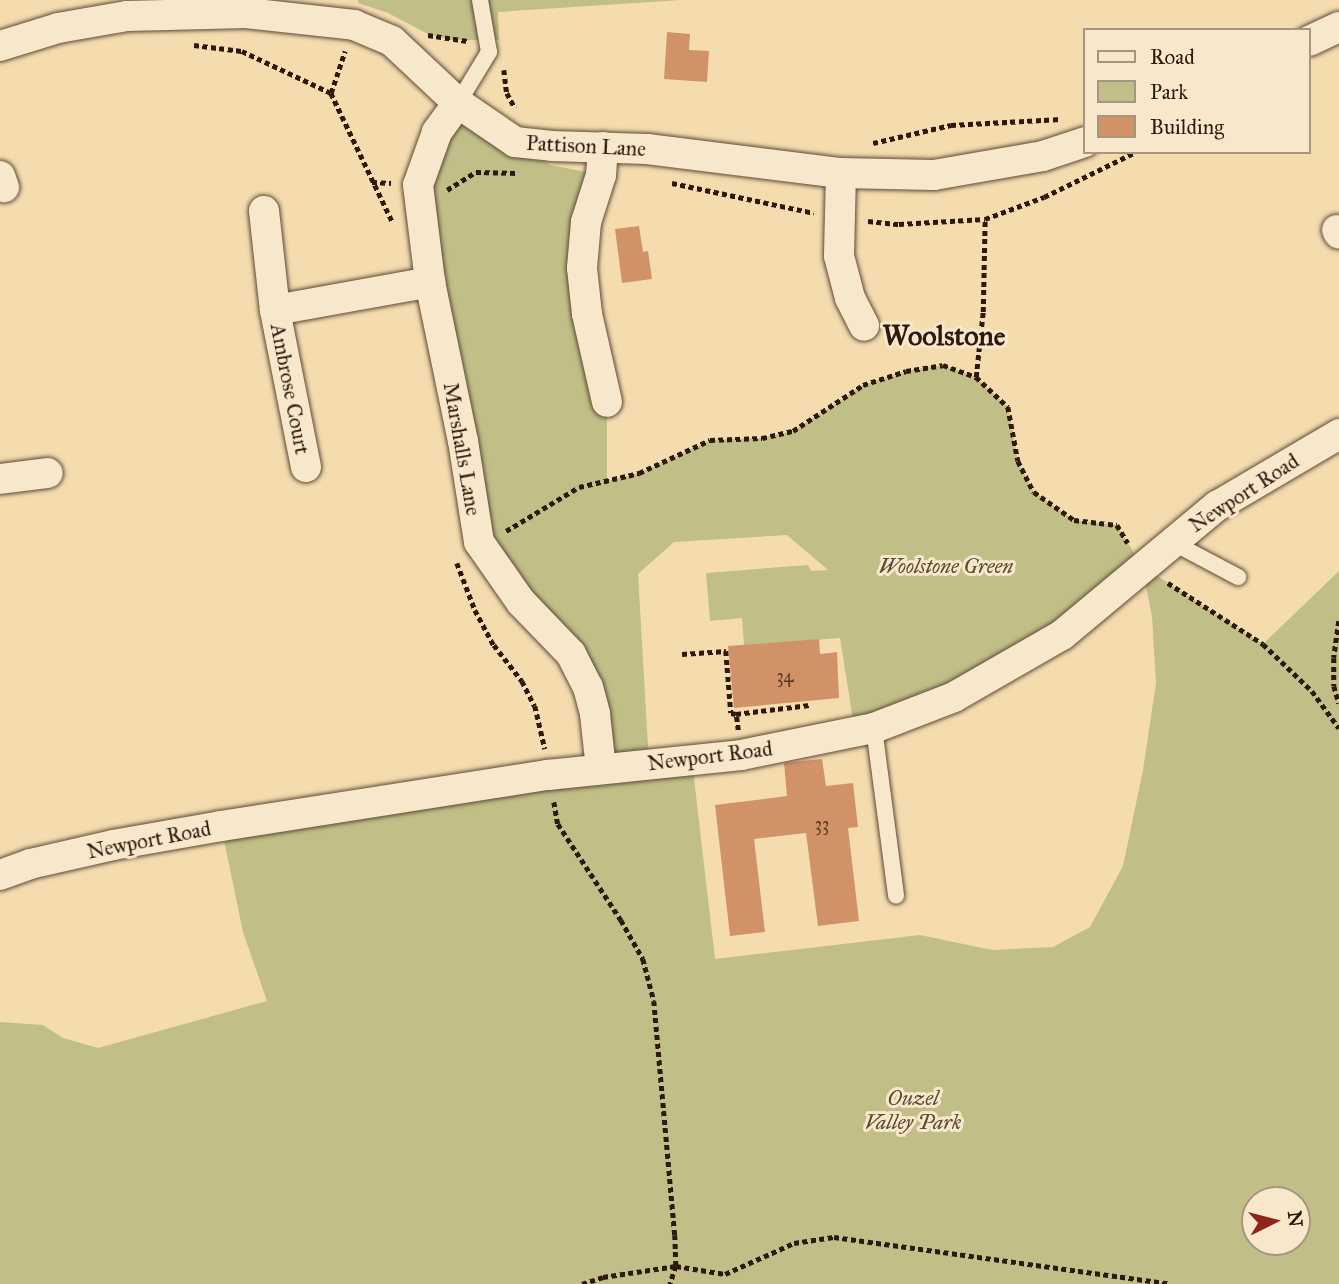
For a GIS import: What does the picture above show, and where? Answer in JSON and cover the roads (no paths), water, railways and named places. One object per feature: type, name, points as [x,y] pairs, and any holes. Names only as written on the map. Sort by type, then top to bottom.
[{"type":"street","name":"Pattison Lane","points":[[0,46],[58,27],[127,16],[246,13],[354,25],[392,41],[458,103],[515,142],[765,161],[841,173],[934,175],[1044,156],[1084,142]]},
{"type":"street","points":[[1311,40],[1339,27]]},
{"type":"street","name":"Marshalls Lane","points":[[458,103],[436,132],[418,185],[467,546],[571,654],[588,687],[601,769]]},
{"type":"street","points":[[603,147],[601,175],[586,222],[582,268],[587,314],[607,402]]},
{"type":"street","points":[[841,173],[839,256],[850,298],[864,326]]},
{"type":"street","name":"Ambrose Court","points":[[264,211],[275,310],[306,467]]},
{"type":"street","name":"Ambrose Court","points":[[275,310],[430,282]]},
{"type":"street","name":"Newport Road","points":[[0,876],[30,864],[113,845],[548,775],[741,755],[874,728],[954,697],[1062,635],[1217,506],[1339,434]]},
{"type":"street","points":[[0,479],[48,472]]},
{"type":"lane","points":[[458,103],[489,52],[480,0]]},
{"type":"lane","points":[[1172,542],[1238,577]]},
{"type":"lane","points":[[874,728],[895,897]]},
{"type":"district","name":"Woolstone","points":[[944,336]]},
{"type":"park label","name":"Woolstone Green","points":[[946,566]]},
{"type":"park label","name":"Ouzel Valley Park","points":[[913,1110]]}]
